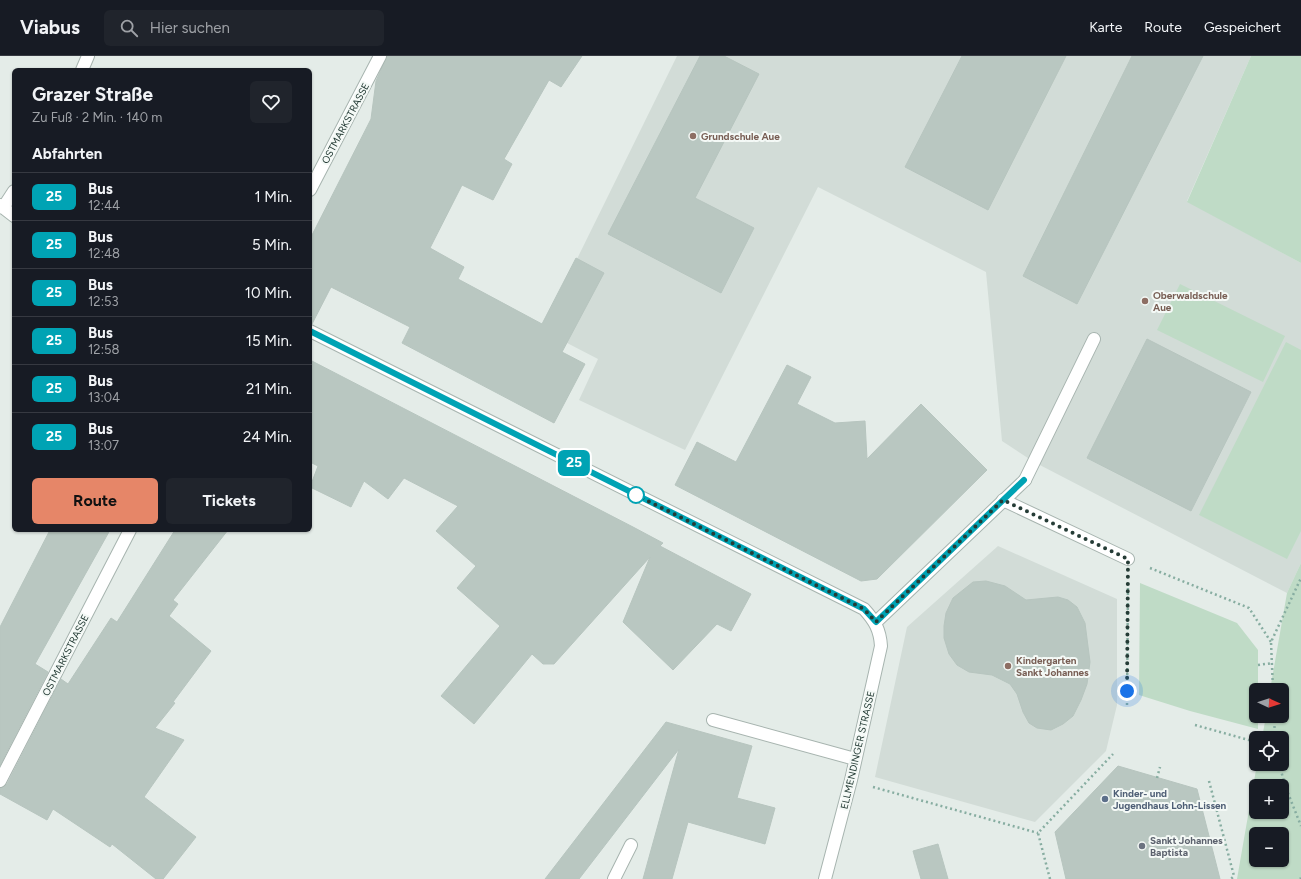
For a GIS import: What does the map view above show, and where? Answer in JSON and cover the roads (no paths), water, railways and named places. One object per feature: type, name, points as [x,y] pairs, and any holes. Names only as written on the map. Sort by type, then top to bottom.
[{"type":"street","points":[[83,68],[88,56]]},
{"type":"street","name":"OSTMARKSTRASSE","points":[[312,186],[380,56]]},
{"type":"street","points":[[12,192],[1,206],[12,214]]},
{"type":"street","points":[[312,332],[864,609],[876,622],[1024,480],[1094,339]]},
{"type":"street","points":[[1003,500],[1128,559]]},
{"type":"street","name":"OSTMARKSTRASSE","points":[[0,781],[129,532]]},
{"type":"street","name":"ELLMENDINGER STRASSE","points":[[826,879],[851,780],[881,646],[880,634],[876,622]]},
{"type":"street","points":[[713,720],[855,759]]},
{"type":"street","points":[[614,879],[631,845]]},
{"type":"place","name":"Grundschule Aue","points":[[693,136]]},
{"type":"place","name":"Oberwaldschule Aue","points":[[1145,301]]},
{"type":"place","name":"Kindergarten Sankt Johannes","points":[[1008,666]]},
{"type":"place","name":"Kinder- und Jugendhaus Lohn-Lissen","points":[[1105,799]]},
{"type":"place","name":"Sankt Johannes Baptista","points":[[1142,846]]}]
